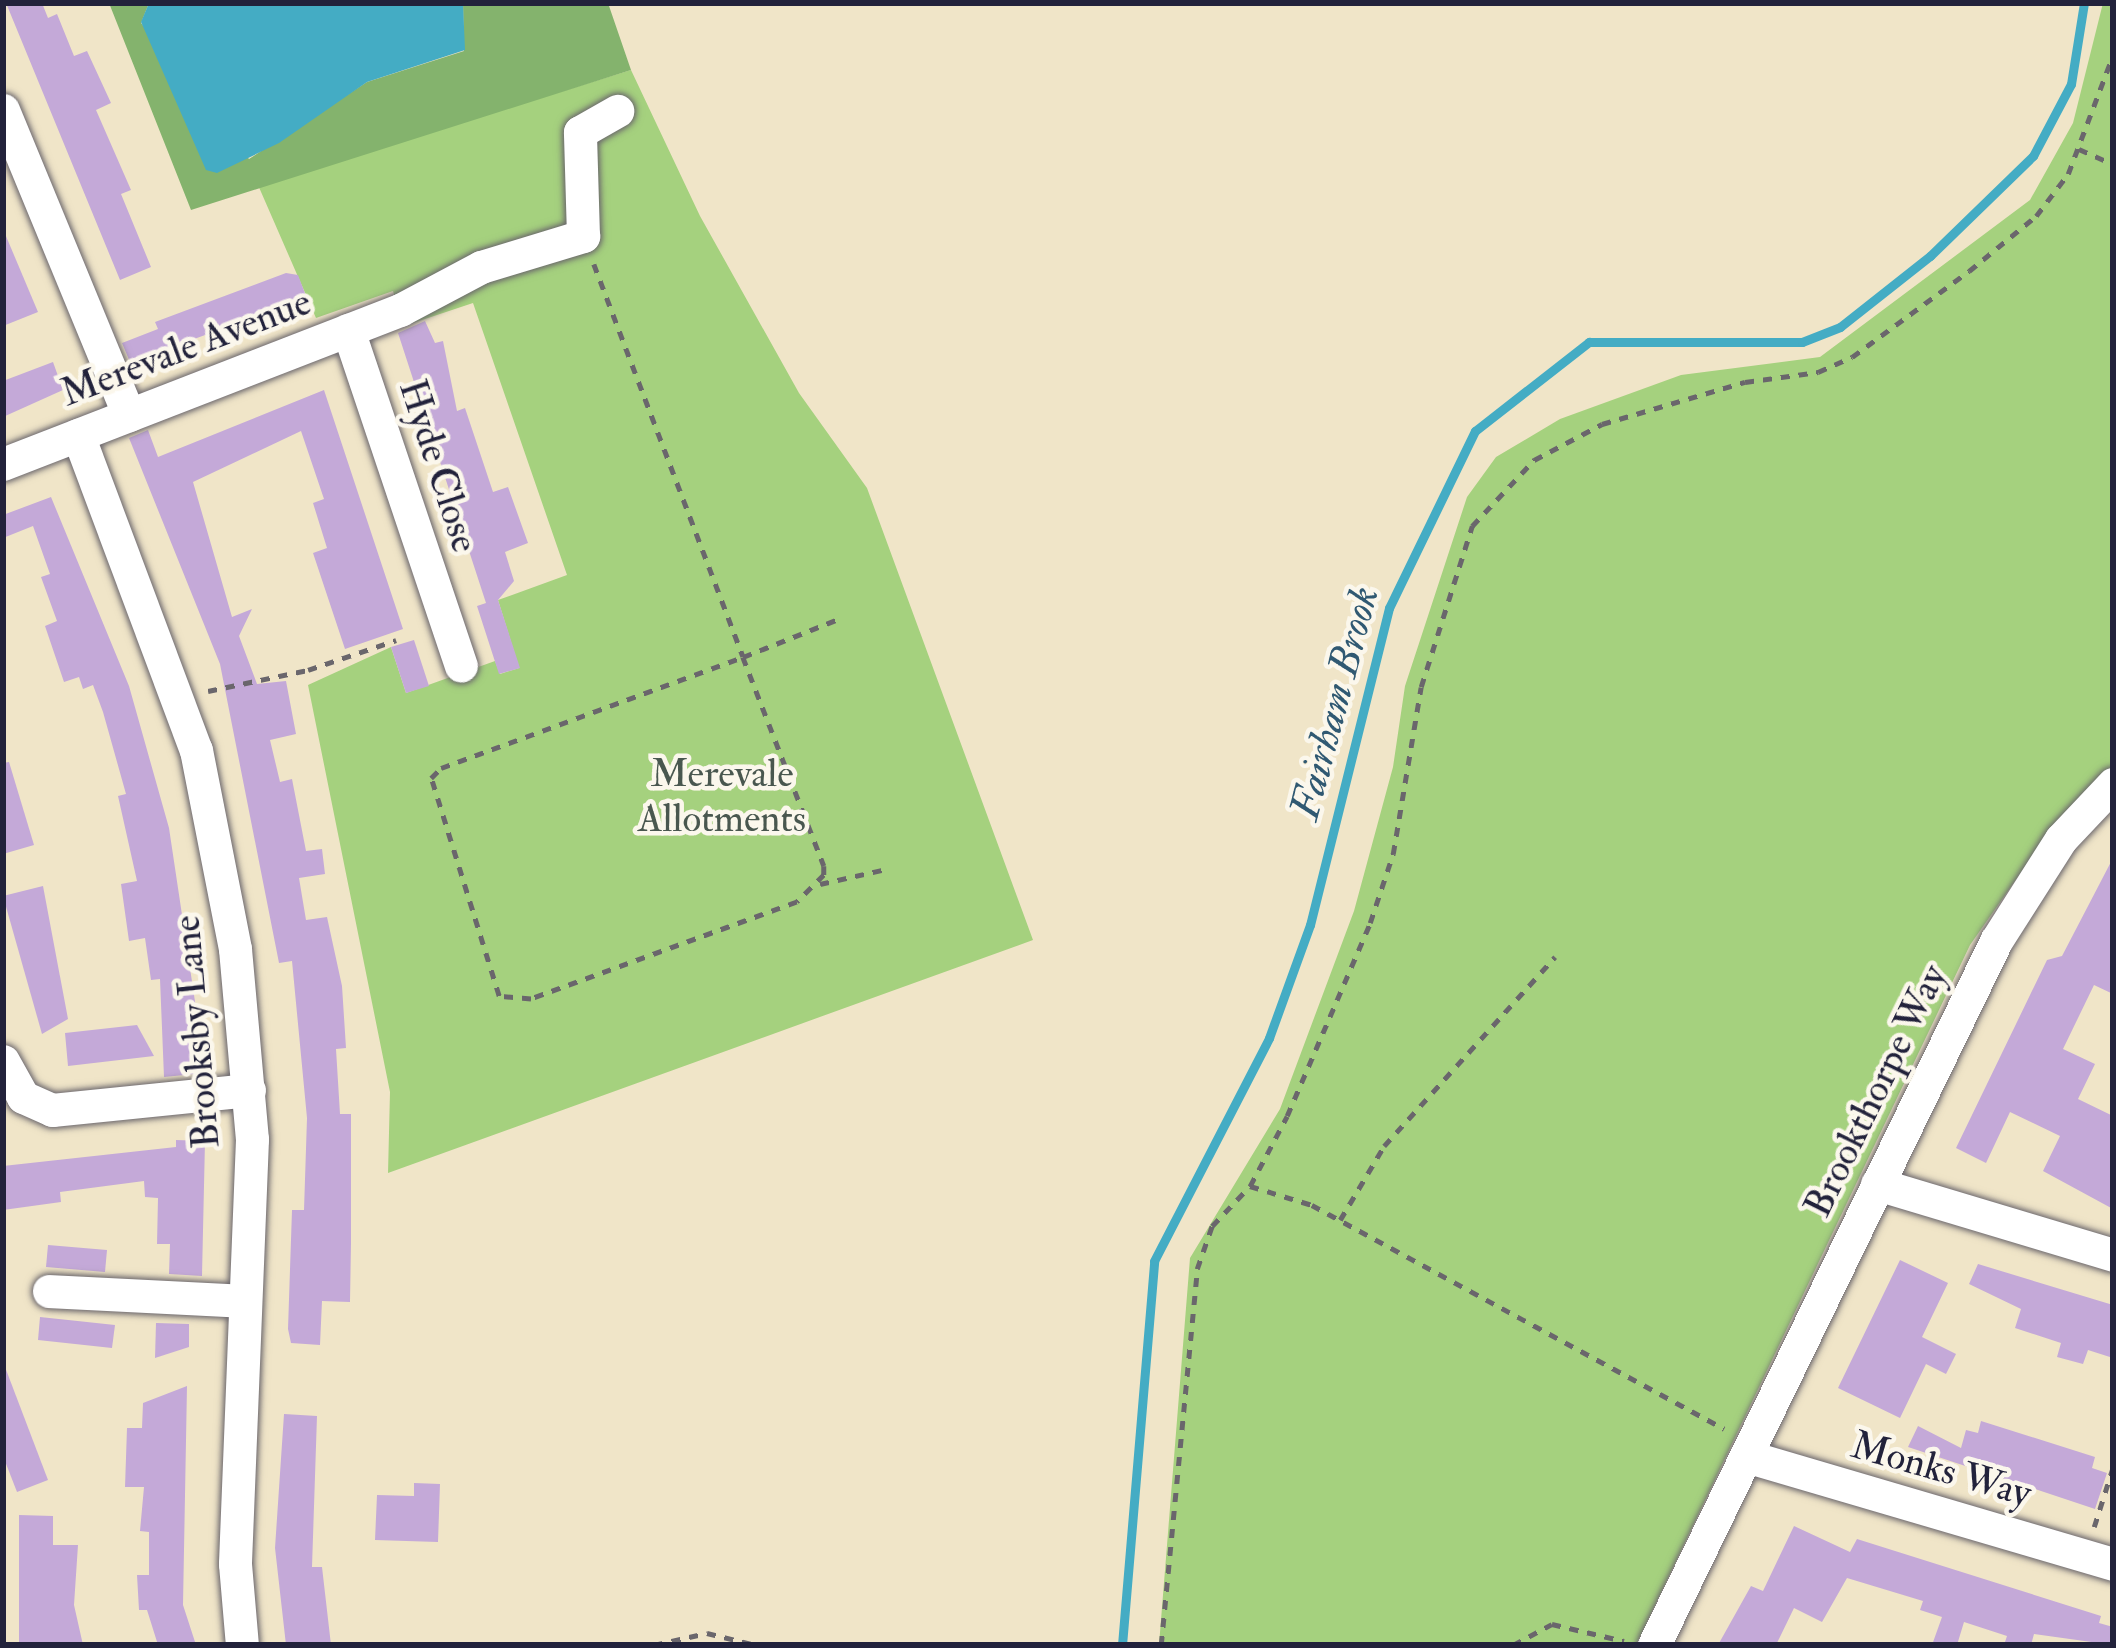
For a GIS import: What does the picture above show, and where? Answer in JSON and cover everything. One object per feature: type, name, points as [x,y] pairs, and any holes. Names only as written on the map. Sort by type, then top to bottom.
[{"type":"street","points":[[3,110],[129,415]]},
{"type":"street","points":[[584,236],[580,132],[616,111]]},
{"type":"street","name":"Merevale Avenue","points":[[3,464],[400,310],[481,267],[584,236]]},
{"type":"street","name":"Hyde Close","points":[[348,330],[460,666]]},
{"type":"street","name":"Brooksby Lane","points":[[78,435],[180,700],[223,868],[249,1090],[235,1564],[242,1645]]},
{"type":"street","name":"Brookthorpe Way","points":[[1654,1645],[2023,891],[2113,784]]},
{"type":"street","points":[[3,1061],[23,1097],[52,1110],[249,1090]]},
{"type":"street","points":[[1877,1184],[2113,1255]]},
{"type":"street","points":[[49,1292],[245,1301]]},
{"type":"street","name":"Monks Way","points":[[1749,1448],[2099,1560]]},
{"type":"path","points":[[1161,1645],[1197,1269],[1212,1226],[1250,1186],[1370,923],[1393,854],[1448,584],[1496,495],[1534,460],[1601,424],[1852,357],[2036,216],[2079,149],[2113,55]]},
{"type":"path","points":[[2079,149],[2113,164]]},
{"type":"path","points":[[584,236],[824,866],[820,884]]},
{"type":"path","points":[[841,618],[431,778],[491,982],[510,1001],[531,999],[797,902],[820,884],[882,870]]},
{"type":"path","points":[[180,700],[395,640]]},
{"type":"path","points":[[1340,1220],[1384,1145],[1555,957]]},
{"type":"path","points":[[1250,1186],[1340,1220],[1749,1448]]},
{"type":"path","points":[[2099,1560],[2113,1467]]},
{"type":"path","points":[[1513,1645],[1552,1624],[1635,1645]]},
{"type":"path","points":[[654,1645],[706,1634],[756,1645]]},
{"type":"path","points":[[673,1645],[732,1645]]},
{"type":"green space","points":[[109,3],[149,3],[141,23],[249,159],[367,82],[464,51],[463,3],[608,3],[631,70],[191,210]]},
{"type":"green space","points":[[2103,3],[2113,3],[2113,767],[2050,831],[1970,945],[1636,1645],[1159,1645],[1190,1258],[1280,1109],[1354,911],[1393,767],[1405,686],[1467,497],[1496,457],[1560,419],[1681,375],[1820,357],[2030,200],[2073,123]]},
{"type":"green space","name":"Merevale Allotments","points":[[631,70],[700,216],[799,393],[867,488],[1033,940],[388,1173],[390,1092],[308,685],[391,647],[406,693],[495,661],[500,674],[519,668],[498,600],[567,575],[473,303],[404,326],[393,291],[316,318],[258,185]]},
{"type":"water","points":[[149,3],[463,3],[465,50],[367,82],[279,143],[217,173],[206,170],[141,22]]},
{"type":"building","points":[[6,3],[42,3],[48,18],[57,14],[74,56],[87,51],[111,103],[96,110],[131,190],[121,194],[151,267],[120,280]]},
{"type":"building","points":[[3,229],[38,312],[3,326]]},
{"type":"building","points":[[286,273],[298,275],[306,296],[297,302],[130,362],[122,343],[158,329],[155,322]]},
{"type":"building","points":[[425,321],[435,343],[443,341],[457,411],[465,408],[493,492],[508,487],[528,543],[505,552],[514,581],[498,600],[520,668],[499,674],[477,606],[486,603],[398,333]]},
{"type":"building","points":[[53,362],[63,390],[3,417],[3,381]]},
{"type":"building","points":[[324,390],[403,629],[345,649],[313,553],[327,548],[313,503],[324,499],[301,431],[193,482],[232,617],[252,609],[239,636],[257,684],[286,681],[296,734],[270,740],[280,782],[292,779],[306,851],[322,849],[325,874],[299,878],[306,920],[327,917],[342,986],[346,1048],[336,1049],[340,1114],[351,1114],[351,1243],[350,1302],[322,1301],[320,1345],[291,1343],[288,1329],[292,1210],[304,1210],[307,1118],[292,961],[279,963],[220,664],[129,438],[148,430],[158,457]]},
{"type":"building","points":[[51,497],[129,686],[169,828],[200,1035],[191,1036],[195,1074],[164,1077],[160,979],[151,980],[145,938],[129,941],[121,884],[137,881],[118,796],[126,794],[103,712],[93,685],[83,689],[79,677],[64,682],[45,626],[57,621],[41,577],[50,574],[33,526],[3,538],[3,515]]},
{"type":"building","points":[[414,640],[429,686],[406,693],[391,647]]},
{"type":"building","points":[[9,762],[34,845],[3,854],[3,763]]},
{"type":"building","points":[[2113,858],[2113,994],[2094,985],[2063,1049],[2095,1064],[2078,1099],[2113,1116],[2113,1209],[2043,1171],[2060,1136],[2010,1112],[1986,1163],[1956,1148],[2047,960],[2062,956]]},
{"type":"building","points":[[43,886],[68,1019],[42,1034],[3,896]]},
{"type":"building","points":[[137,1025],[154,1056],[68,1066],[65,1033]]},
{"type":"building","points":[[176,1140],[205,1141],[202,1276],[169,1274],[170,1244],[157,1244],[158,1198],[145,1197],[144,1181],[60,1192],[61,1202],[3,1210],[3,1166],[176,1147]]},
{"type":"building","points":[[48,1245],[107,1250],[105,1272],[46,1267]]},
{"type":"building","points":[[1900,1260],[1948,1283],[1922,1337],[1956,1354],[1946,1374],[1926,1364],[1900,1418],[1838,1388]]},
{"type":"building","points":[[1978,1264],[2113,1305],[2113,1358],[2088,1350],[2083,1364],[2057,1357],[2061,1343],[2015,1328],[2021,1309],[1969,1284]]},
{"type":"building","points":[[40,1317],[115,1325],[112,1348],[38,1340]]},
{"type":"building","points":[[156,1323],[189,1324],[189,1347],[155,1358]]},
{"type":"building","points":[[5,1367],[48,1480],[17,1492],[3,1456]]},
{"type":"building","points":[[187,1386],[183,1605],[196,1645],[158,1645],[147,1610],[139,1610],[137,1575],[149,1575],[149,1532],[140,1531],[144,1487],[125,1487],[127,1428],[142,1428],[143,1403]]},
{"type":"building","points":[[284,1414],[317,1416],[312,1567],[322,1567],[331,1645],[286,1645],[275,1548]]},
{"type":"building","points":[[1981,1421],[2095,1457],[2092,1468],[2107,1473],[2095,1509],[1908,1447],[1918,1426],[1961,1448],[1966,1430],[1978,1433]]},
{"type":"building","points":[[414,1483],[440,1484],[438,1542],[375,1540],[377,1495],[414,1496]]},
{"type":"building","points":[[19,1515],[53,1516],[53,1545],[78,1545],[74,1605],[83,1645],[19,1645]]},
{"type":"building","points":[[1794,1526],[1850,1552],[1857,1539],[2101,1616],[2099,1623],[2113,1627],[2113,1645],[2034,1634],[2031,1645],[2004,1645],[2007,1636],[1964,1622],[1957,1645],[1932,1645],[1942,1617],[1920,1610],[1923,1601],[1847,1578],[1822,1622],[1794,1608],[1776,1645],[1718,1645],[1751,1586],[1763,1591]]},
{"type":"waterway","name":"Fairham Brook","points":[[1122,1645],[1154,1261],[1269,1038],[1310,925],[1389,608],[1475,431],[1589,342],[1802,342],[1840,327],[1930,256],[2033,156],[2071,84],[2084,3]]}]
